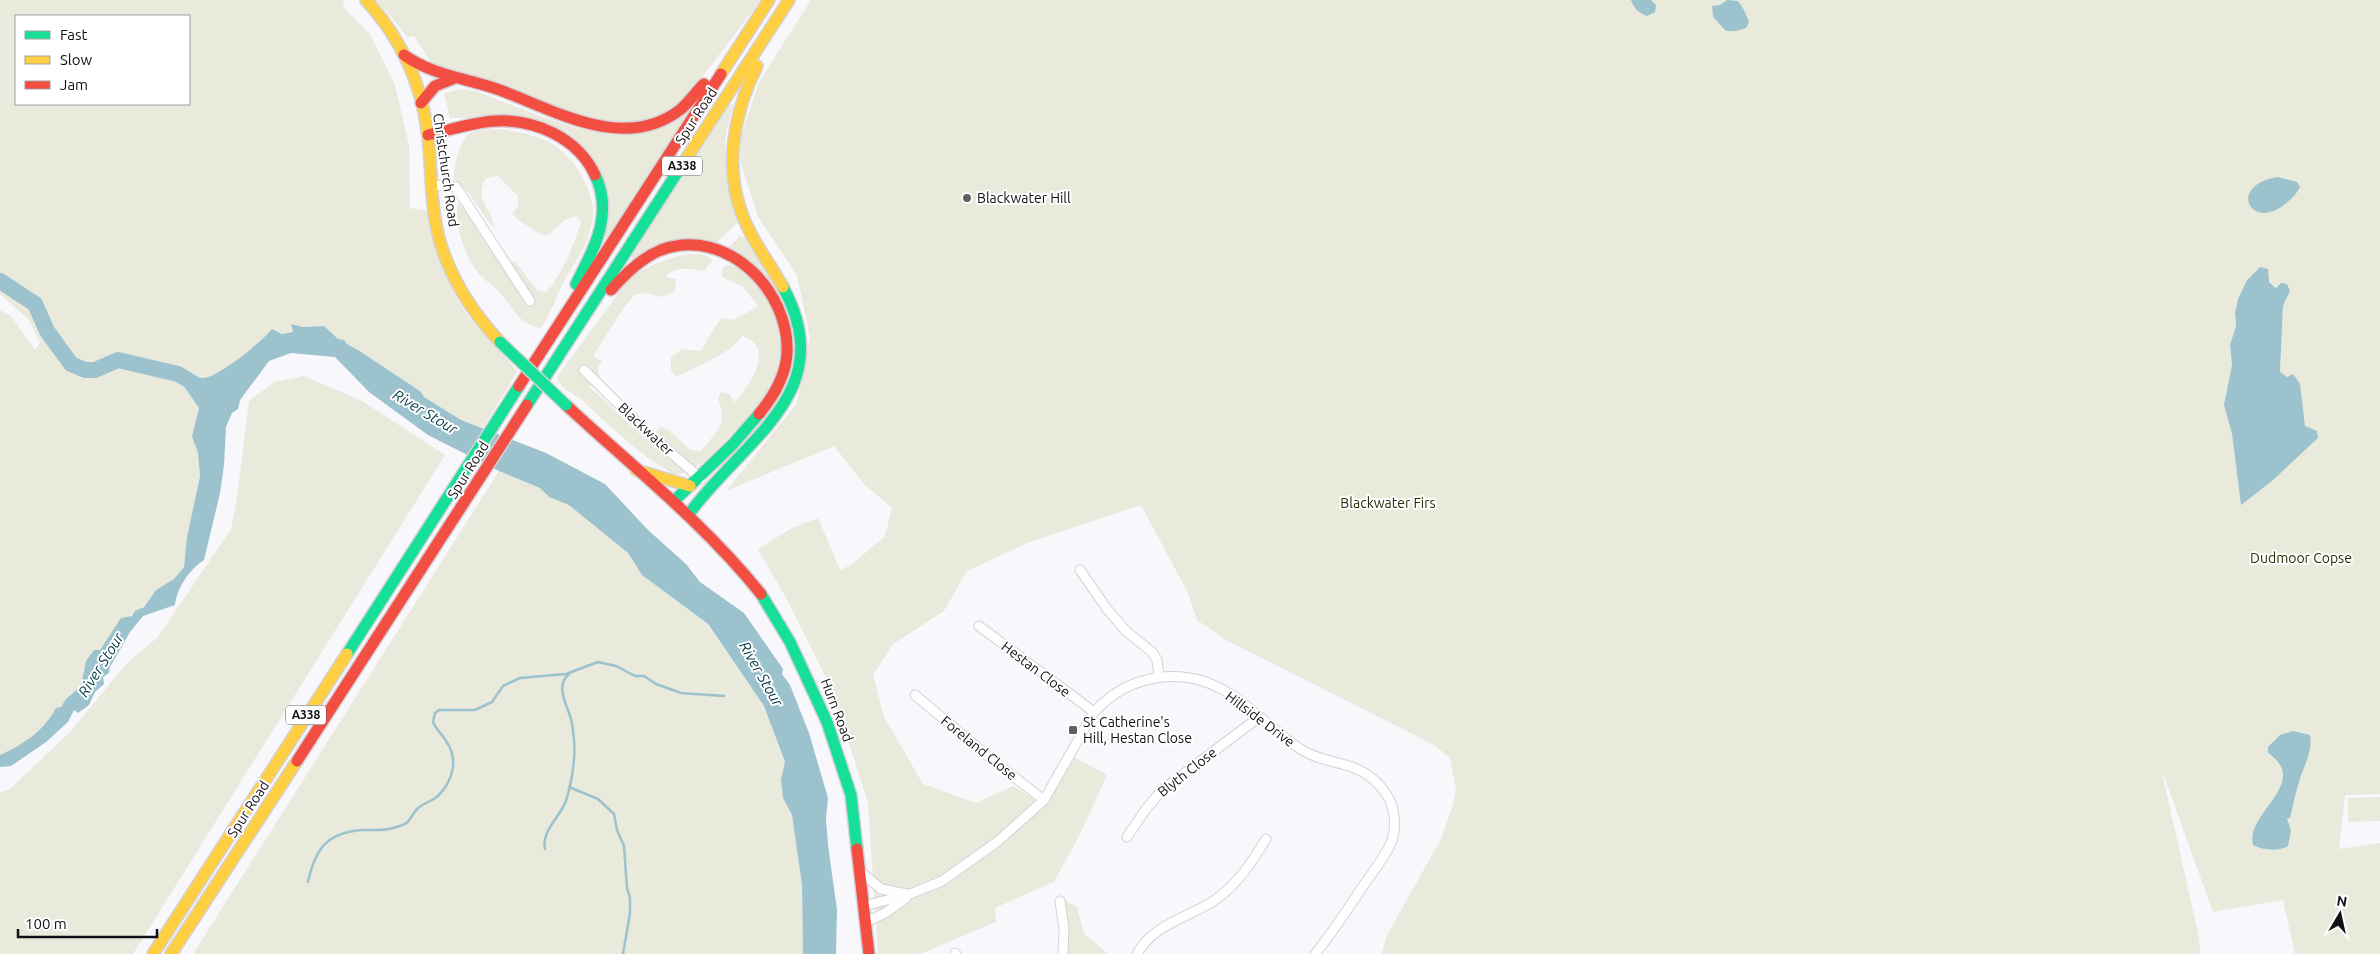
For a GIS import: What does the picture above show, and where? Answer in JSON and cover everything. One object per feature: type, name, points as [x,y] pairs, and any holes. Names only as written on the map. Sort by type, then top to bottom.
[{"type":"main road","name":"Christchurch Road","points":[[366,0],[395,36],[404,55],[421,103],[428,135],[435,219],[450,270],[473,310],[500,342],[566,405]]},
{"type":"main road","name":"Spur Road","points":[[153,954],[510,404],[769,0]]},
{"type":"main road","name":"Spur Road","points":[[171,954],[790,0]]},
{"type":"main road","points":[[404,55],[416,65],[494,88],[597,127],[612,130],[634,130],[658,124],[691,101],[754,21]]},
{"type":"main road","points":[[689,514],[710,487],[777,416],[792,390],[800,363],[801,333],[794,306],[747,224],[738,198],[732,164],[734,128],[741,98],[763,54],[776,21]]},
{"type":"main road","points":[[421,103],[432,87],[443,81],[455,78]]},
{"type":"main road","points":[[428,135],[495,121],[530,124],[558,134],[579,150],[590,165],[600,188],[603,213],[602,225],[555,332]]},
{"type":"main road","points":[[574,332],[630,269],[649,256],[671,248],[696,246],[731,255],[752,268],[766,283],[778,301],[786,320],[788,346],[781,379],[769,402],[756,418],[674,502]]},
{"type":"main road","name":"Hurn Road","points":[[566,405],[636,470],[689,514],[734,560],[769,604],[809,681],[827,722],[851,795],[869,954]]},
{"type":"main road","points":[[636,470],[695,482]]},
{"type":"street","points":[[432,185],[456,187],[530,301]]},
{"type":"street","name":"Blackwater","points":[[584,370],[695,482],[710,487]]},
{"type":"street","points":[[1080,570],[1107,609],[1126,631],[1152,652],[1157,660],[1160,676]]},
{"type":"street","name":"Hestan Close","points":[[979,626],[1094,712]]},
{"type":"street","name":"Hillside Drive","points":[[864,906],[910,894],[950,876],[997,842],[1044,800],[1094,712],[1114,693],[1133,683],[1160,676],[1179,676],[1218,688],[1230,694],[1258,718],[1303,751],[1333,764],[1352,767],[1372,778],[1386,793],[1393,807],[1394,824],[1391,844],[1329,937],[1315,954]]},
{"type":"street","name":"Foreland Close","points":[[915,695],[996,763],[1044,800]]},
{"type":"street","name":"Blyth Close","points":[[1128,837],[1146,809],[1162,790],[1258,718]]},
{"type":"street","points":[[1137,954],[1152,933],[1199,910],[1231,886],[1248,870],[1266,839]]},
{"type":"street","points":[[860,871],[881,889],[910,894]]},
{"type":"street","name":"Hillside Drive","points":[[866,922],[884,914],[910,894]]},
{"type":"street","points":[[1060,901],[1064,929],[1063,954]]},
{"type":"green space","points":[[0,0],[344,0],[343,7],[370,34],[395,85],[409,146],[410,208],[429,211],[442,262],[458,299],[471,319],[517,372],[483,428],[461,420],[424,397],[420,391],[338,339],[324,326],[303,327],[291,324],[293,332],[282,334],[272,330],[239,358],[218,372],[203,378],[197,377],[179,367],[173,377],[183,385],[199,408],[192,436],[198,453],[200,476],[187,537],[184,567],[174,579],[156,590],[144,606],[127,618],[110,635],[100,650],[86,661],[81,686],[66,699],[61,707],[56,708],[45,725],[25,742],[0,755],[0,310],[11,316],[35,350],[40,343],[29,320],[0,294]]},
{"type":"green space","points":[[375,0],[761,0],[686,98],[647,123],[599,123],[444,71],[444,67],[433,65],[414,36],[407,37]]},
{"type":"green space","points":[[811,0],[2380,0],[2380,794],[2345,795],[2339,849],[2380,843],[2380,954],[2295,954],[2283,900],[2213,912],[2161,768],[2201,954],[1382,954],[1386,937],[1441,839],[1453,805],[1456,790],[1450,758],[1434,745],[1226,640],[1197,620],[1188,593],[1141,505],[1027,543],[967,571],[944,611],[893,644],[873,675],[884,717],[923,784],[976,803],[1013,786],[1045,806],[1074,757],[1107,775],[1080,834],[1054,882],[995,908],[996,922],[920,954],[878,954],[868,803],[832,690],[786,598],[758,549],[792,528],[818,518],[840,570],[851,565],[885,536],[892,508],[864,484],[834,446],[726,491],[797,403],[810,337],[797,275],[758,217],[741,163],[740,139],[759,82]],"holes":[[[2260,267],[2268,281],[2279,288],[2290,291],[2283,306],[2280,373],[2287,377],[2302,408],[2305,426],[2318,438],[2241,504],[2232,434],[2224,405],[2232,365],[2230,345],[2236,326],[2235,313],[2238,299],[2248,279]]]},
{"type":"green space","points":[[462,89],[476,91],[559,122],[604,134],[625,135],[643,133],[660,126],[688,110],[687,115],[608,238],[605,237],[607,200],[565,135],[472,118],[450,118],[444,93]]},
{"type":"green space","points":[[730,103],[734,106],[726,135],[726,164],[738,222],[717,242],[692,239],[635,258],[630,257]]},
{"type":"green space","points":[[499,129],[523,133],[556,146],[578,169],[591,198],[593,214],[587,240],[541,328],[528,324],[523,320],[500,292],[482,277],[474,267],[465,250],[459,230],[457,220],[458,203],[465,210],[497,257],[515,262],[538,291],[547,292],[563,268],[581,222],[577,216],[565,220],[550,234],[541,235],[512,214],[518,207],[518,196],[498,176],[486,178],[482,186],[482,198],[495,228],[489,222],[468,192],[454,180],[455,167],[458,152],[465,138],[470,133],[478,130]]},
{"type":"green space","points":[[740,236],[746,238],[778,290],[728,248]]},
{"type":"green space","points":[[687,254],[701,254],[709,257],[712,261],[704,271],[678,269],[669,273],[666,277],[676,279],[675,291],[661,297],[648,293],[635,294],[623,309],[593,356],[602,361],[598,367],[600,381],[589,386],[644,438],[653,444],[657,430],[662,427],[670,431],[690,450],[701,451],[716,432],[721,422],[722,415],[718,398],[721,392],[729,394],[735,402],[753,376],[759,357],[758,349],[752,342],[742,336],[721,354],[676,377],[671,370],[671,357],[682,349],[701,351],[722,318],[734,320],[758,306],[743,287],[722,277],[722,269],[726,265],[737,268],[749,275],[767,297],[777,322],[780,348],[776,374],[762,400],[740,426],[705,461],[692,469],[676,475],[627,442],[580,399],[565,389],[557,377],[625,284],[639,272],[654,264]]},
{"type":"green space","points":[[304,376],[362,401],[445,455],[133,954],[0,954],[0,792],[9,790],[70,732],[127,663],[158,637],[231,529],[237,498],[249,401],[274,382]]},
{"type":"green space","points":[[499,471],[540,488],[549,497],[569,505],[611,537],[628,553],[642,575],[707,624],[764,706],[785,763],[783,798],[792,815],[802,885],[803,954],[193,954]]},
{"type":"green space","points":[[2380,797],[2380,821],[2348,822],[2348,798]]},
{"type":"green space","points":[[1062,898],[1077,907],[1084,933],[1108,954],[1066,954]]},
{"type":"water","points":[[1631,0],[1651,0],[1656,5],[1655,12],[1647,16],[1644,15],[1637,10]]},
{"type":"water","points":[[1727,0],[1738,1],[1749,22],[1746,28],[1726,31],[1713,17],[1712,6],[1720,5]]},
{"type":"water","points":[[2278,177],[2297,182],[2300,187],[2297,192],[2284,205],[2272,212],[2262,213],[2254,210],[2249,204],[2249,196],[2253,188],[2262,182]]},
{"type":"water","points":[[2260,267],[2268,269],[2269,282],[2276,288],[2281,283],[2287,284],[2290,291],[2283,306],[2280,372],[2287,377],[2293,374],[2300,384],[2305,426],[2317,431],[2318,438],[2273,480],[2241,505],[2232,434],[2224,405],[2232,365],[2230,345],[2236,326],[2235,313],[2238,299],[2247,280]]},
{"type":"water","name":"River Stour","points":[[291,324],[303,327],[324,326],[338,339],[344,340],[347,344],[420,391],[424,397],[461,420],[546,453],[605,484],[647,529],[686,564],[700,582],[744,613],[783,669],[782,674],[790,685],[809,733],[828,798],[826,818],[828,845],[837,910],[836,954],[803,954],[802,885],[792,815],[783,798],[781,780],[785,762],[764,706],[708,624],[642,575],[628,553],[569,505],[549,497],[540,488],[499,471],[428,435],[369,392],[335,357],[291,353],[269,361],[240,400],[238,409],[232,413],[226,427],[220,493],[204,560],[185,579],[178,592],[175,605],[143,616],[130,632],[110,667],[109,673],[103,677],[104,684],[95,692],[89,705],[78,713],[74,710],[68,722],[46,742],[11,766],[0,767],[0,755],[39,731],[56,708],[61,707],[66,699],[81,686],[86,661],[94,650],[100,650],[121,618],[132,616],[135,611],[144,607],[156,590],[174,579],[184,567],[187,537],[200,476],[198,453],[192,436],[199,408],[183,385],[173,377],[179,367],[197,377],[210,376],[229,366],[272,329],[282,334],[293,332]]},
{"type":"water","points":[[2293,731],[2310,735],[2311,741],[2290,818],[2287,818],[2291,831],[2288,846],[2275,850],[2261,848],[2253,845],[2253,833],[2258,821],[2280,787],[2283,775],[2280,764],[2268,753],[2268,747],[2280,735]]},
{"type":"waterway","points":[[0,281],[35,304],[47,331],[71,364],[85,370],[95,370],[118,360],[178,374],[193,383]]},
{"type":"waterway","points":[[308,882],[314,860],[325,844],[332,839],[340,834],[351,831],[386,830],[400,826],[407,822],[418,808],[436,798],[443,790],[451,777],[453,762],[450,748],[433,722],[435,713],[439,710],[475,710],[492,702],[503,686],[520,678],[566,674],[598,662],[616,666],[635,676],[644,676],[656,684],[681,693],[724,696]]},
{"type":"waterway","points":[[545,849],[548,830],[566,801],[573,770],[573,728],[562,692],[562,685],[569,674]]},
{"type":"waterway","points":[[569,787],[598,799],[614,814],[617,830],[624,846],[627,888],[630,898],[630,913],[623,954]]},
{"type":"traffic: fast","points":[[527,405],[684,162]]},
{"type":"traffic: fast","points":[[576,284],[595,244],[602,217],[603,204],[595,175]]},
{"type":"traffic: fast","points":[[689,514],[711,487],[758,437],[778,412],[793,386],[800,357],[798,324],[783,287]]},
{"type":"traffic: fast","points":[[500,342],[566,405]]},
{"type":"traffic: fast","points":[[347,654],[519,386]]},
{"type":"traffic: fast","points":[[674,501],[733,444],[759,414]]},
{"type":"traffic: fast","points":[[761,594],[790,642],[827,722],[851,795],[857,849]]},
{"type":"traffic: slow","points":[[366,0],[390,30],[399,46],[408,63],[421,99],[428,136],[436,225],[449,267],[471,306],[500,342]]},
{"type":"traffic: slow","points":[[721,74],[769,0]]},
{"type":"traffic: slow","points":[[684,162],[789,0]]},
{"type":"traffic: slow","points":[[757,66],[748,85],[736,126],[733,146],[735,188],[748,228],[783,287]]},
{"type":"traffic: slow","points":[[636,470],[690,486]]},
{"type":"traffic: slow","points":[[153,954],[347,654]]},
{"type":"traffic: slow","points":[[171,954],[297,761]]},
{"type":"traffic: jam","points":[[404,55],[437,72],[497,89],[565,116],[612,128],[636,128],[659,122],[681,109],[704,84]]},
{"type":"traffic: jam","points":[[519,386],[721,74]]},
{"type":"traffic: jam","points":[[421,103],[435,86],[455,78]]},
{"type":"traffic: jam","points":[[428,135],[487,122],[511,121],[526,123],[554,133],[566,141],[578,151],[595,175]]},
{"type":"traffic: jam","points":[[611,290],[628,272],[647,257],[661,250],[685,245],[709,247],[730,255],[750,269],[766,286],[778,307],[785,330],[787,353],[784,370],[778,386],[759,414]]},
{"type":"traffic: jam","points":[[297,761],[527,405]]},
{"type":"traffic: jam","points":[[566,405],[692,519],[761,594]]},
{"type":"traffic: jam","points":[[857,849],[869,954]]},
{"type":"place","name":"Blackwater Hill","points":[[967,198]]},
{"type":"place","name":"St Catherine's Hill, Hestan Close","points":[[1073,730]]},
{"type":"park label","name":"Blackwater Firs","points":[[1388,503]]},
{"type":"park label","name":"Dudmoor Copse","points":[[2301,558]]}]
